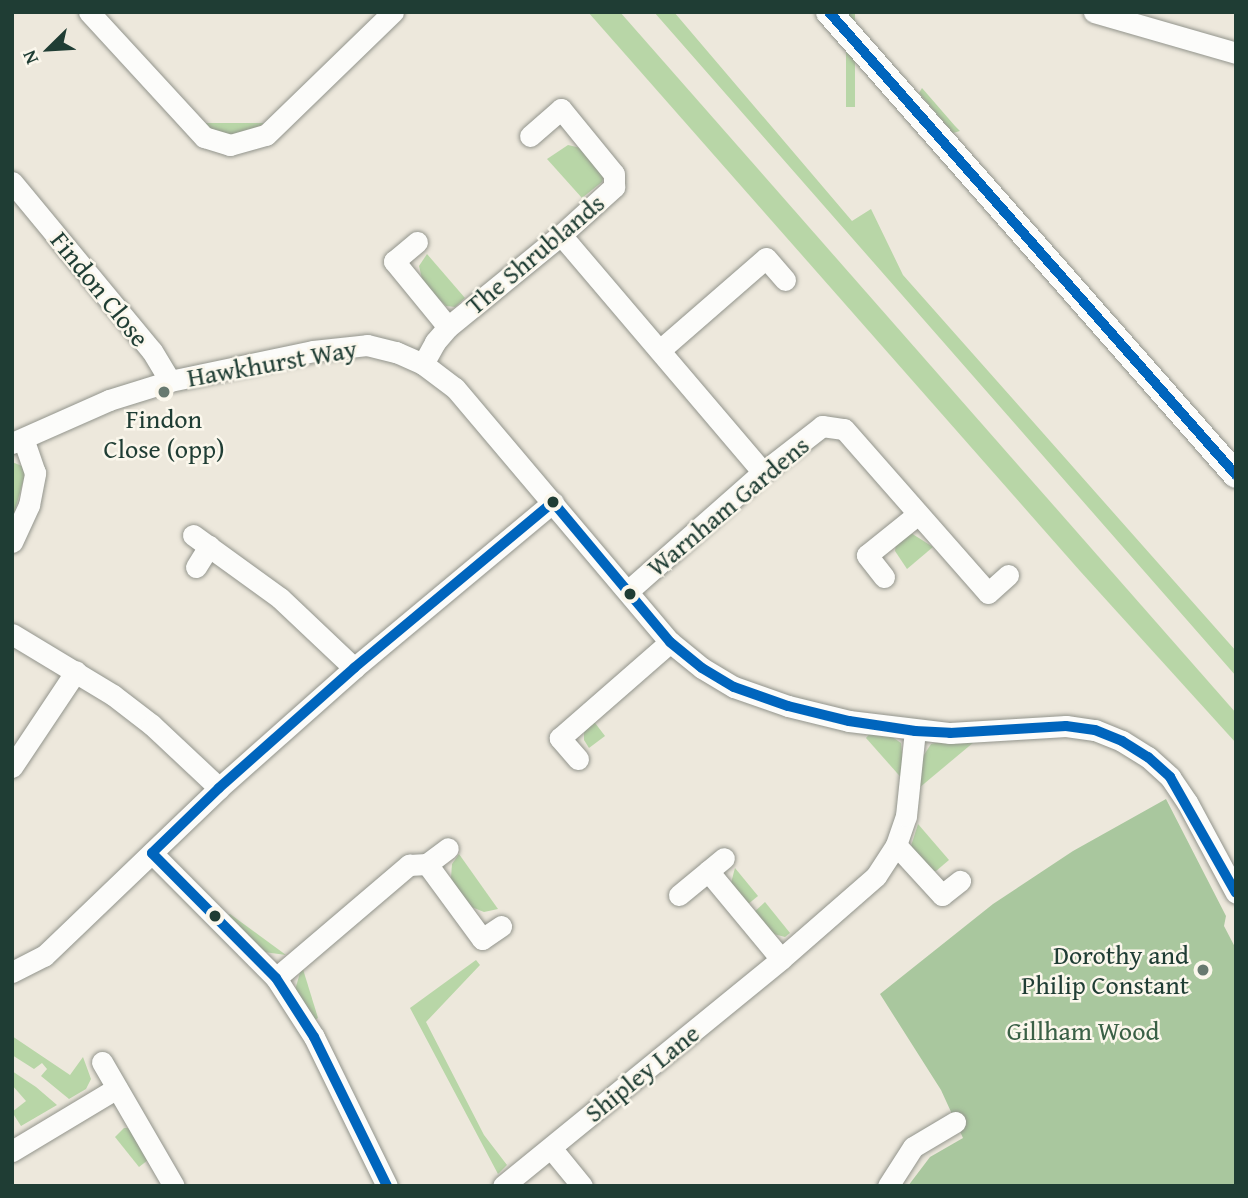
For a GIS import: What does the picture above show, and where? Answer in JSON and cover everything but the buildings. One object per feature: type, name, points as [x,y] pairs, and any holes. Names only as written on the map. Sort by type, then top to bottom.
[{"type":"main road","points":[[829,12],[1236,475]]},
{"type":"street","points":[[89,12],[204,137],[230,145],[265,135],[393,12]]},
{"type":"street","points":[[1094,12],[1236,53]]},
{"type":"street","name":"The Shrublands","points":[[424,363],[435,342],[448,327],[561,235],[614,187],[614,174],[561,109],[530,136]]},
{"type":"street","name":"Findon Close","points":[[12,182],[19,205],[152,351],[170,381]]},
{"type":"street","points":[[561,235],[763,472]]},
{"type":"street","name":"The Shrublands","points":[[417,242],[394,261],[448,327]]},
{"type":"street","points":[[660,350],[766,258],[785,280]]},
{"type":"street","name":"Hawkhurst Way","points":[[17,441],[109,400],[170,381],[313,351],[367,345],[396,352],[424,363],[455,388],[670,642],[702,668],[734,687],[788,706],[849,721],[915,731],[950,733],[1066,726],[1095,730],[1122,741],[1148,757],[1170,777],[1187,802],[1236,893]]},
{"type":"street","name":"Warnham Gardens","points":[[628,591],[763,472],[822,426],[844,429],[988,593],[1008,575]]},
{"type":"street","points":[[12,542],[29,505],[35,473],[17,441]]},
{"type":"street","points":[[12,972],[44,956],[219,788],[354,668],[553,502]]},
{"type":"street","points":[[884,577],[867,555],[918,514]]},
{"type":"street","points":[[196,567],[201,540],[280,598],[354,668]]},
{"type":"street","points":[[12,634],[76,671],[152,725],[219,788]]},
{"type":"street","points":[[578,759],[560,738],[670,642]]},
{"type":"street","points":[[12,767],[76,671]]},
{"type":"street","name":"Shipley Lane","points":[[503,1186],[781,959],[876,876],[897,845],[906,816],[915,731]]},
{"type":"street","points":[[897,845],[942,895],[960,881]]},
{"type":"street","points":[[276,978],[409,865],[426,864],[448,848]]},
{"type":"street","points":[[152,853],[276,978],[314,1037],[387,1186]]},
{"type":"street","points":[[679,895],[724,858]]},
{"type":"street","points":[[426,864],[482,939],[501,926]]},
{"type":"street","points":[[708,871],[781,959]]},
{"type":"street","points":[[102,1062],[174,1186]]},
{"type":"street","points":[[12,1151],[117,1088]]},
{"type":"street","points":[[888,1186],[914,1147],[955,1122]]},
{"type":"street","points":[[551,1148],[582,1186]]},
{"type":"green space","points":[[588,12],[620,12],[1236,713],[1236,743],[1080,571]]},
{"type":"green space","points":[[654,12],[674,12],[852,221],[871,209],[903,275],[1236,651],[1236,676]]},
{"type":"green space","points":[[846,12],[855,12],[855,107],[846,107]]},
{"type":"green space","points":[[922,88],[960,131],[953,133],[919,93]]},
{"type":"green space","points":[[283,110],[244,137],[208,131],[204,123],[264,123]]},
{"type":"green space","points":[[568,145],[585,149],[604,176],[602,182],[582,198],[547,159]]},
{"type":"green space","points":[[427,254],[465,298],[455,307],[446,306],[423,283],[419,266]]},
{"type":"green space","points":[[12,462],[22,466],[25,475],[13,517]]},
{"type":"green space","points":[[911,533],[933,547],[907,569],[895,551],[896,543]]},
{"type":"green space","points":[[592,719],[605,736],[589,748],[584,740],[584,732]]},
{"type":"green space","points":[[871,732],[891,736],[901,743],[905,782],[866,738]]},
{"type":"green space","points":[[974,742],[919,788],[922,758],[931,744]]},
{"type":"green space","name":"Gillham Wood","points":[[1166,799],[1226,916],[1224,926],[1236,949],[1236,1186],[908,1186],[930,1157],[963,1138],[941,1090],[880,994],[993,904],[1073,851]]},
{"type":"green space","points":[[918,824],[949,860],[936,871],[930,871],[911,846]]},
{"type":"green space","points":[[459,854],[498,909],[484,912],[469,906],[459,895],[451,878],[452,864]]},
{"type":"green space","points":[[735,868],[758,896],[747,905],[731,883]]},
{"type":"green space","points":[[765,902],[790,933],[785,937],[770,933],[753,913]]},
{"type":"green space","points":[[230,914],[286,955],[264,952],[227,915]]},
{"type":"green space","points":[[476,960],[480,965],[426,1022],[484,1135],[507,1165],[498,1174],[410,1008]]},
{"type":"green space","points":[[302,966],[318,1018],[315,1020],[295,990]]},
{"type":"green space","points":[[12,1036],[70,1075],[83,1057],[91,1079],[86,1089],[69,1099],[41,1076],[47,1069],[42,1063],[34,1069],[12,1055]]},
{"type":"green space","points":[[12,1071],[57,1105],[21,1126],[12,1112],[26,1101],[12,1085]]},
{"type":"green space","points":[[124,1128],[130,1128],[148,1160],[139,1167],[115,1137]]},
{"type":"transit line","points":[[829,12],[1236,475]]},
{"type":"transit line","points":[[387,1186],[314,1037],[276,978],[152,853],[219,788],[354,668],[553,502],[670,642],[702,668],[734,687],[788,706],[849,721],[915,731],[950,733],[1066,726],[1095,730],[1122,741],[1148,757],[1170,777],[1236,893]]},
{"type":"place","name":"Findon Close (opp)","points":[[164,392]]},
{"type":"place","name":"Dorothy and Philip Constant","points":[[1203,970]]}]
